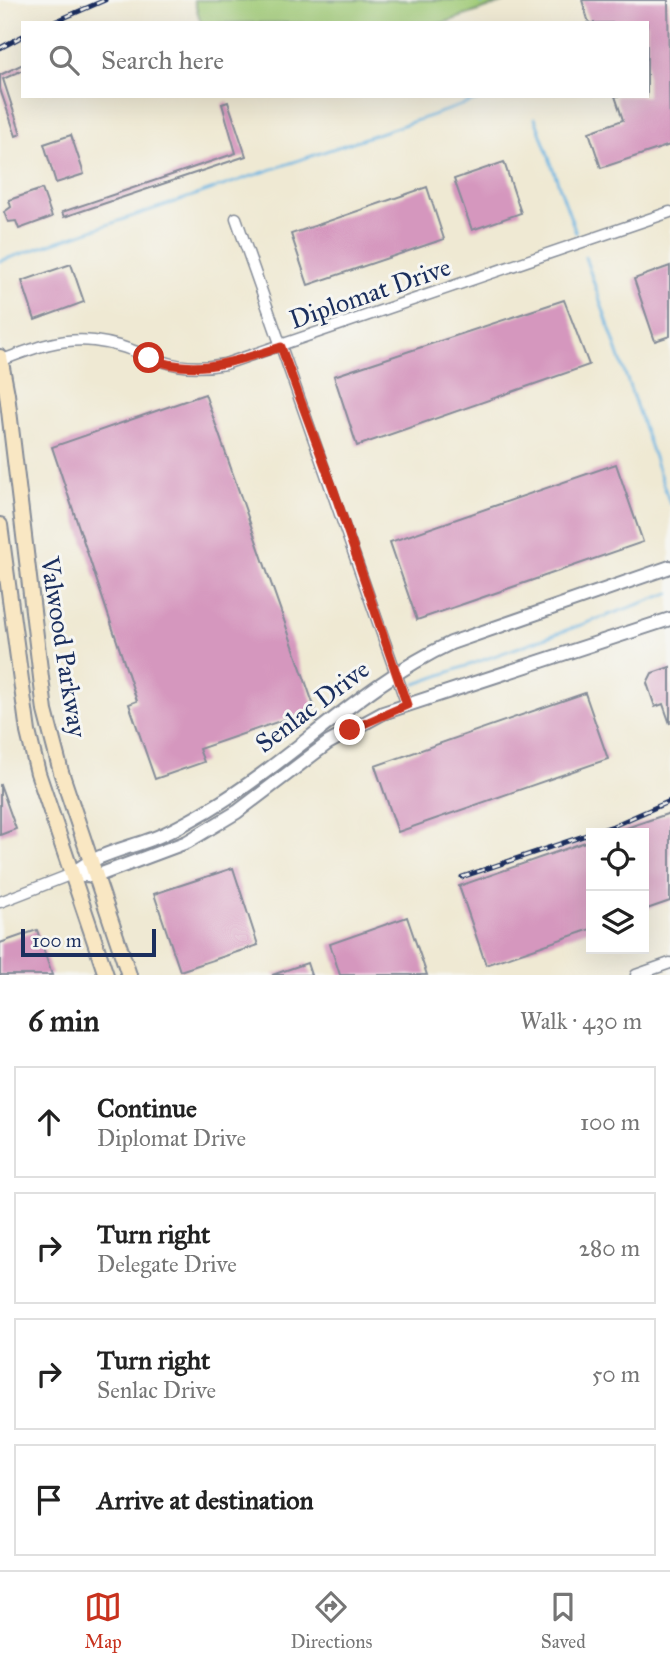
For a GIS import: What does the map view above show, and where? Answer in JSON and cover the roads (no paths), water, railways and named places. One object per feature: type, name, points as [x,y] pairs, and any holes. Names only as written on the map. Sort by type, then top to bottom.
[{"type":"main road","name":"Valwood Parkway","points":[[0,360],[48,727],[129,975]]},
{"type":"main road","name":"Valwood Parkway","points":[[0,525],[28,732],[38,773],[106,975]]},
{"type":"main road","points":[[3,551],[24,548]]},
{"type":"main road","points":[[28,732],[48,727]]},
{"type":"street","name":"Diplomat Drive","points":[[0,360],[44,345],[75,340],[102,342],[166,364],[190,368],[225,364],[670,212]]},
{"type":"street","points":[[236,218],[407,705]]},
{"type":"street","name":"Senlac Drive","points":[[0,902],[72,874],[90,859],[152,839],[234,793],[349,704],[397,672],[451,643],[670,567]]},
{"type":"street","name":"Senlac Drive","points":[[72,874],[96,876],[187,842],[244,806],[328,743],[383,713],[670,619]]},
{"type":"street","points":[[234,793],[244,806]]},
{"type":"street","points":[[636,975],[670,963]]},
{"type":"waterway","points":[[480,0],[482,4]]},
{"type":"waterway","points":[[0,261],[483,98]]},
{"type":"waterway","points":[[535,118],[576,233]]},
{"type":"waterway","points":[[585,257],[670,504]]},
{"type":"waterway","points":[[416,684],[670,593]]},
{"type":"railway","points":[[57,21],[105,0]]},
{"type":"railway","points":[[0,48],[21,37]]},
{"type":"railway","points":[[462,877],[613,826],[670,801]]}]
